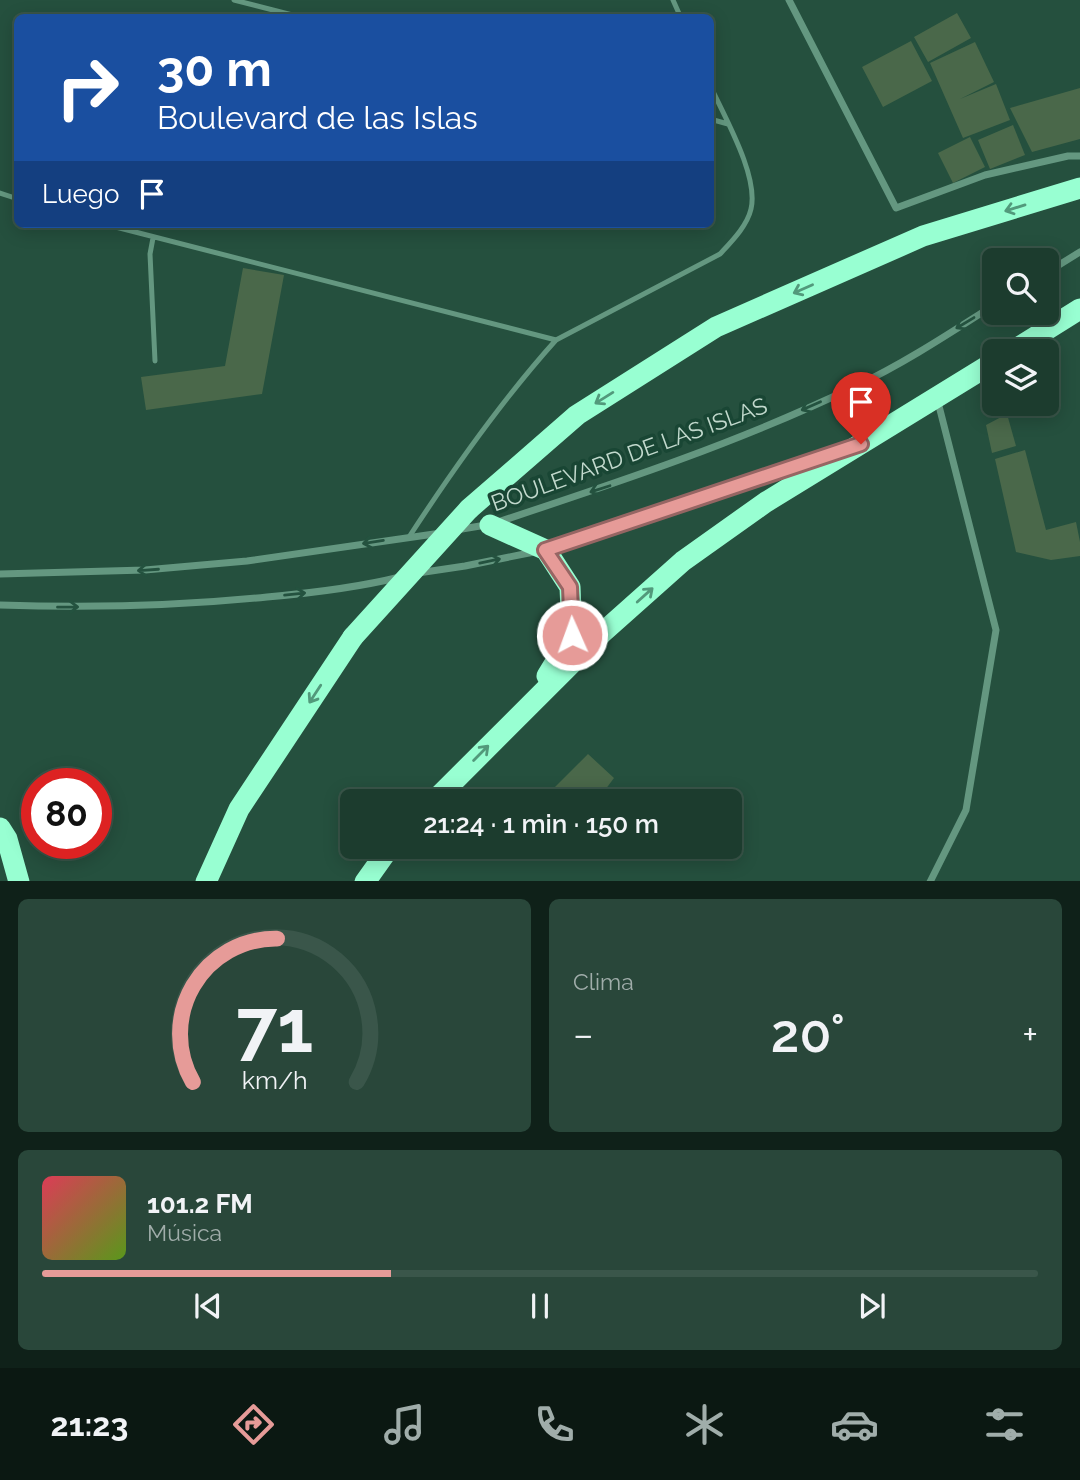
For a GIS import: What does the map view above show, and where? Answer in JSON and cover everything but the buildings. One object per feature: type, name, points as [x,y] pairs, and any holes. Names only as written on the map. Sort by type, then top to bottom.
[{"type":"highway","points":[[206,881],[239,809],[353,637],[469,509],[577,415],[716,327],[923,236],[1080,188]]},
{"type":"highway","points":[[1032,339],[1080,309]]},
{"type":"highway","points":[[446,789],[601,634],[683,561],[766,502],[982,369]]},
{"type":"highway","points":[[490,524],[545,550],[570,587],[572,635],[532,702]]},
{"type":"highway","points":[[0,828],[7,839],[19,881]]},
{"type":"highway","points":[[365,881],[381,859]]},
{"type":"street","points":[[789,0],[896,208],[985,175],[1069,156],[1080,156]]},
{"type":"street","points":[[1059,265],[1080,252]]},
{"type":"street","name":"BOULEVARD DE LAS ISLAS","points":[[0,573],[23,575],[145,570],[247,561],[490,524],[653,471],[750,434],[859,385],[982,312]]},
{"type":"street","points":[[931,881],[967,810],[996,630],[937,397]]},
{"type":"street","points":[[0,605],[149,605],[294,594],[365,585],[423,571],[466,566],[545,550],[861,444]]},
{"type":"lane","points":[[234,0],[288,14]]},
{"type":"lane","points":[[410,537],[457,463],[530,368],[555,340],[720,254],[739,234],[751,208],[751,178],[714,94]]},
{"type":"lane","points":[[714,120],[728,124]]},
{"type":"lane","points":[[118,228],[555,340]]},
{"type":"lane","points":[[153,238],[150,254],[155,361]]},
{"type":"route","points":[[572,635],[570,587],[545,550],[861,444]]}]
